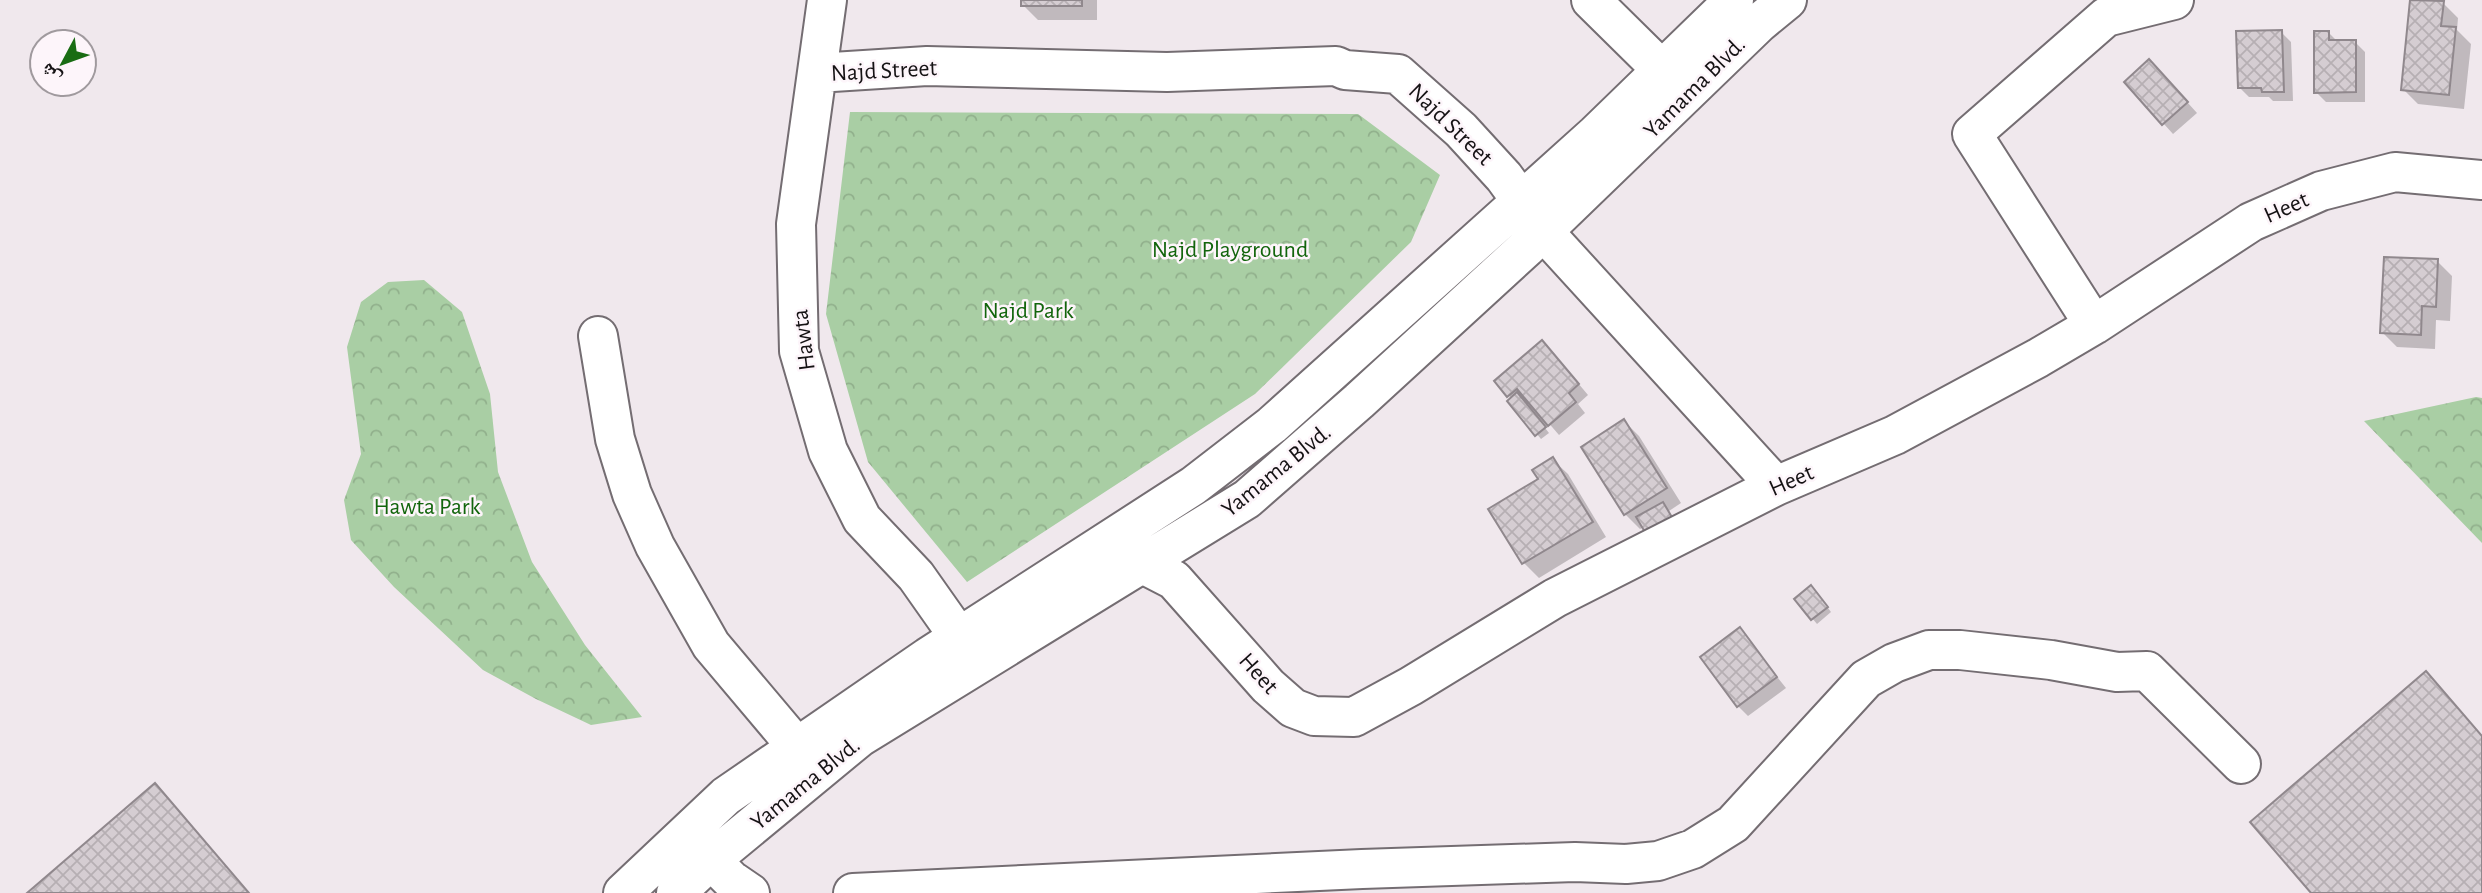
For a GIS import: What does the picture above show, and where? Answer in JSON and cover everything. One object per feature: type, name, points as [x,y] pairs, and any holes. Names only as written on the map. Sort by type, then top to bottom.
[{"type":"street","name":"Hawta","points":[[827,0],[796,224],[799,352],[828,451],[862,519],[916,576],[959,637]]},
{"type":"street","points":[[1591,0],[1662,69]]},
{"type":"street","name":"Yamama Blvd.","points":[[624,893],[726,796],[959,637],[1193,486],[1272,425],[1596,134],[1734,0]]},
{"type":"street","name":"Yamama Blvd.","points":[[677,893],[711,860],[860,737],[1247,499],[1544,232],[1759,23],[1787,0]]},
{"type":"street","points":[[2094,325],[1972,134],[2106,17],[2174,0]]},
{"type":"street","name":"Najd Street","points":[[817,73],[927,66],[1167,72],[1336,66],[1345,70],[1398,74],[1461,130],[1504,177],[1544,232],[1776,486]]},
{"type":"street","name":"Heet","points":[[1143,564],[1174,580],[1268,686],[1293,708],[1314,716],[1354,717],[1411,686],[1556,598],[1776,486],[1895,435],[2039,358],[2251,222],[2321,191],[2395,172],[2482,180]]},
{"type":"street","points":[[598,336],[615,439],[632,494],[655,546],[711,645],[797,747]]},
{"type":"street","points":[[853,893],[1362,869],[1575,862],[1626,864],[1658,861],[1693,849],[1733,824],[1866,679],[1894,663],[1929,650],[1959,650],[2051,660],[2117,672],[2147,671],[2241,764]]},
{"type":"street","points":[[711,860],[731,880],[750,893]]},
{"type":"green space","name":"Najd Park","points":[[850,112],[1358,114],[1440,175],[1411,242],[1255,394],[967,582],[868,462],[826,314]]},
{"type":"green space","name":"Hawta Park","points":[[424,280],[462,312],[490,394],[498,472],[532,562],[585,645],[642,717],[591,725],[483,670],[394,587],[351,540],[344,500],[361,454],[347,347],[361,302],[388,282]]},
{"type":"green space","points":[[2476,397],[2482,398],[2482,543],[2364,421]]},
{"type":"building","points":[[1021,0],[1082,0],[1082,6],[1021,6]]},
{"type":"building","points":[[2410,0],[2444,1],[2441,26],[2456,27],[2449,95],[2401,90]]},
{"type":"building","points":[[2282,30],[2284,92],[2238,88],[2236,31]]},
{"type":"building","points":[[2314,31],[2329,31],[2329,40],[2356,40],[2356,92],[2314,93]]},
{"type":"building","points":[[2149,59],[2188,102],[2162,125],[2124,82]]},
{"type":"building","points":[[2384,257],[2438,259],[2436,307],[2422,306],[2421,335],[2380,333]]},
{"type":"building","points":[[1542,340],[1579,384],[1569,393],[1576,402],[1548,426],[1517,389],[1507,397],[1494,381]]},
{"type":"building","points":[[1517,392],[1546,427],[1535,436],[1507,401]]},
{"type":"building","points":[[1624,419],[1667,488],[1624,515],[1581,447]]},
{"type":"building","points":[[1553,457],[1593,522],[1522,564],[1488,509],[1538,479],[1532,470]]},
{"type":"building","points":[[1663,502],[1676,524],[1649,539],[1636,517]]},
{"type":"building","points":[[1811,585],[1828,607],[1811,620],[1794,599]]},
{"type":"building","points":[[1740,627],[1777,677],[1737,707],[1700,657]]},
{"type":"building","points":[[2426,671],[2482,736],[2482,893],[2311,893],[2250,822]]},
{"type":"building","points":[[155,783],[249,893],[27,893]]},
{"type":"park label","name":"Najd Playground","points":[[1230,249]]}]
